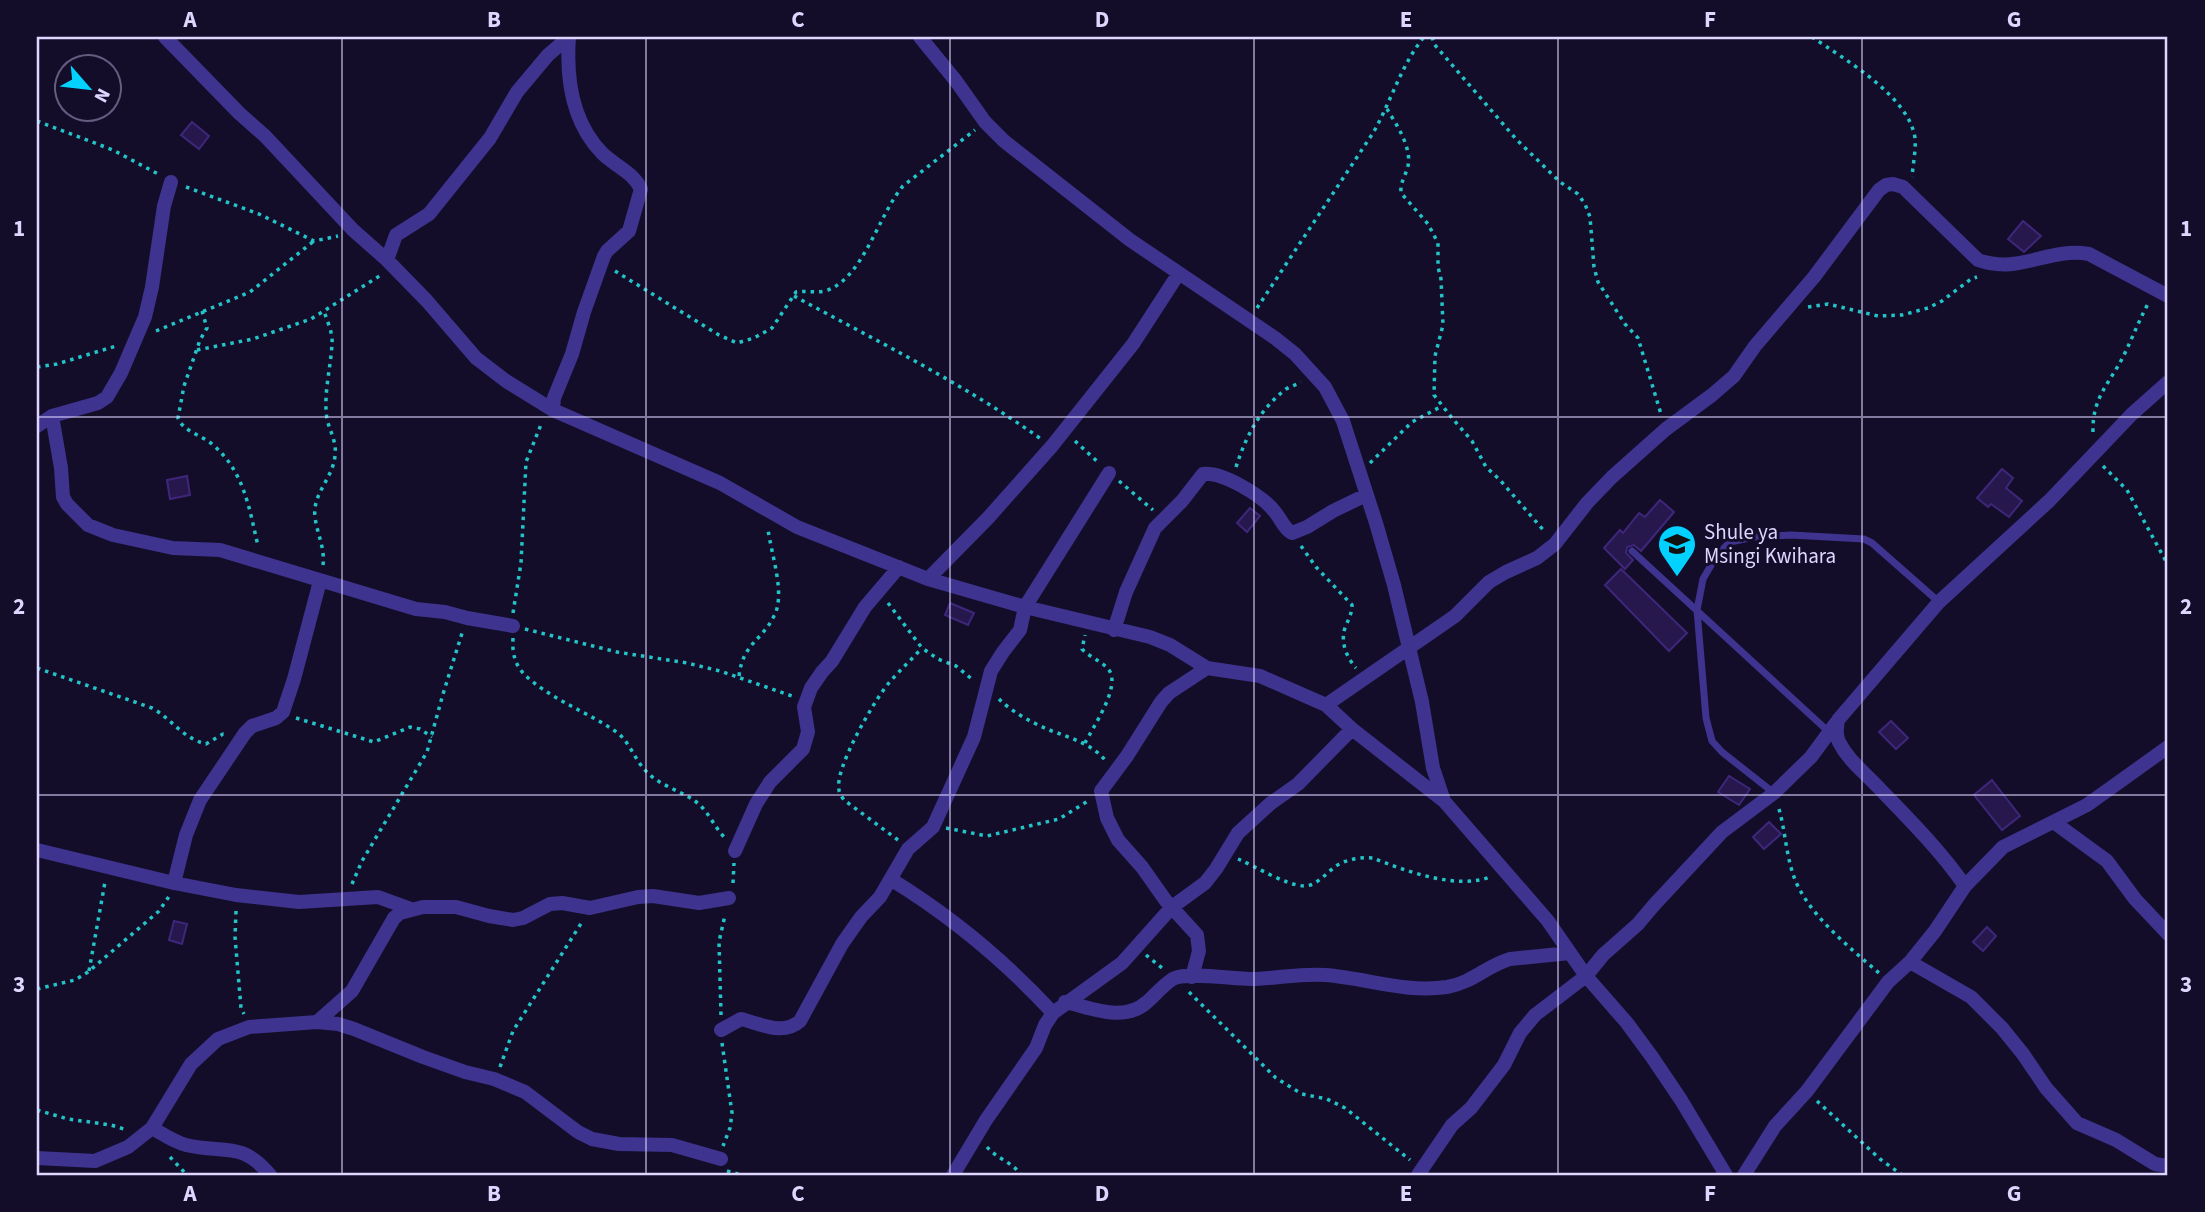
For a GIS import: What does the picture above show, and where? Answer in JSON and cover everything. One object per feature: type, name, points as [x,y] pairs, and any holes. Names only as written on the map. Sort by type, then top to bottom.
[{"type":"street","points":[[165,37],[265,136],[352,230],[426,300],[476,358],[550,409],[720,483],[822,538],[928,579],[1025,607],[1150,637],[1170,645],[1207,668],[1260,676],[1326,705],[1444,802],[1548,921],[1586,976],[1652,1057],[1727,1175]]},
{"type":"street","points":[[389,263],[396,234],[429,214],[490,138],[517,92],[548,55],[569,37]]},
{"type":"street","points":[[550,409],[572,354],[602,263],[607,251],[629,230],[641,189],[633,176],[601,152],[579,118],[568,74],[569,37]]},
{"type":"street","points":[[920,37],[957,81],[985,122],[1022,155],[1130,240],[1250,320],[1295,354],[1325,387],[1343,421],[1376,523],[1410,648],[1433,768],[1444,802]]},
{"type":"street","points":[[37,426],[52,416],[88,406],[107,397],[145,317],[164,206],[171,182]]},
{"type":"street","points":[[1326,705],[1455,616],[1489,582],[1537,558],[1555,544],[1587,503],[1666,429],[1734,376],[1755,346],[1814,277],[1879,190],[1886,185],[1899,184],[1978,260],[2001,265],[2026,262],[2059,253],[2089,254],[2164,290]]},
{"type":"street","points":[[928,579],[988,518],[1052,446],[1133,344],[1179,273]]},
{"type":"street","points":[[1423,1174],[1452,1125],[1471,1108],[1504,1065],[1520,1033],[1535,1015],[1586,976],[1603,955],[1639,925],[1654,905],[1722,832],[1774,793],[1811,757],[1939,601],[2049,501],[2132,414],[2168,382]]},
{"type":"street","points":[[52,416],[63,497],[88,525],[113,534],[173,548],[220,550],[416,609],[513,626]]},
{"type":"street","points":[[721,1030],[741,1019],[776,1028],[794,1026],[805,1013],[842,944],[892,880],[908,849],[933,827],[974,737],[985,687],[995,663],[1020,630],[1025,607],[1109,473]]},
{"type":"street","points":[[1114,630],[1126,593],[1155,528],[1182,501],[1203,474],[1225,478],[1267,504],[1292,533],[1366,495]]},
{"type":"street","points":[[735,851],[765,790],[803,749],[808,732],[804,707],[822,672],[877,591],[899,567]]},
{"type":"street","points":[[174,883],[186,835],[200,800],[237,743],[252,726],[276,718],[283,712],[320,581]]},
{"type":"street","points":[[1192,977],[1199,951],[1197,935],[1159,893],[1142,867],[1118,840],[1107,818],[1103,787],[1127,756],[1161,702],[1169,693],[1207,668]]},
{"type":"street","points":[[1834,726],[1839,743],[1855,765],[1950,865],[1965,886]]},
{"type":"street","points":[[953,1175],[976,1135],[1035,1048],[1053,1013],[1065,1002],[1108,975],[1137,948],[1172,907],[1205,883],[1238,833],[1271,803],[1298,784],[1352,729]]},
{"type":"street","points":[[1744,1175],[1775,1126],[1808,1091],[1888,982],[1910,962],[1965,886],[2003,847],[2087,805],[2168,747]]},
{"type":"street","points":[[2055,823],[2107,861],[2135,899],[2168,934]]},
{"type":"street","points":[[37,850],[236,895],[299,902],[378,897],[411,909]]},
{"type":"street","points":[[892,880],[927,901],[968,932],[1023,980],[1053,1013]]},
{"type":"street","points":[[317,1022],[352,991],[394,918],[411,909],[456,907],[513,920],[550,904],[562,903],[590,908],[638,897],[699,903],[729,898]]},
{"type":"street","points":[[1065,1002],[1113,1013],[1133,1012],[1175,978],[1192,977],[1251,979],[1324,975],[1419,989],[1449,987],[1475,979],[1510,958],[1570,953]]},
{"type":"street","points":[[1910,962],[1971,997],[2002,1028],[2046,1088],[2077,1123],[2116,1140],[2155,1164],[2168,1167]]},
{"type":"street","points":[[37,1158],[95,1161],[128,1147],[149,1131],[191,1064],[218,1039],[249,1027],[317,1022],[354,1029],[435,1062],[494,1079],[526,1093],[578,1132],[592,1139],[619,1144],[672,1146],[721,1164]]},
{"type":"street","points":[[149,1131],[185,1144],[236,1150],[261,1164],[270,1175]]},
{"type":"lane","points":[[1774,793],[1712,741],[1706,718],[1697,610],[1703,579],[1717,555],[1730,542],[1754,537],[1852,537],[1868,540],[1939,601]]},
{"type":"lane","points":[[1632,551],[1834,726]]},
{"type":"path","points":[[1250,320],[1312,222],[1373,134],[1409,60],[1424,37]]},
{"type":"path","points":[[1432,37],[1434,44],[1516,139],[1560,182],[1578,194],[1585,204],[1590,217],[1594,267],[1598,282],[1625,324],[1638,338],[1644,365],[1666,429]]},
{"type":"path","points":[[1812,37],[1873,78],[1910,123],[1914,138],[1910,194]]},
{"type":"path","points":[[1387,109],[1408,150],[1409,161],[1400,188],[1401,193],[1428,224],[1438,243],[1443,325],[1435,356],[1433,390],[1442,406],[1472,441],[1486,467],[1555,544]]},
{"type":"path","points":[[37,121],[113,150],[171,182],[259,215],[314,241]]},
{"type":"path","points":[[602,263],[719,335],[737,343],[754,338],[772,328],[793,295],[801,291],[816,293],[842,283],[874,238],[895,195],[985,122]]},
{"type":"path","points":[[37,368],[88,355],[181,322],[250,292],[314,241],[331,239],[352,230]]},
{"type":"path","points":[[197,350],[253,340],[311,319],[389,263]]},
{"type":"path","points":[[1808,307],[1828,304],[1878,316],[1911,313],[1942,301],[1971,279],[2001,265]]},
{"type":"path","points":[[2164,290],[2098,397],[2093,418],[2095,453],[2127,490],[2168,565]]},
{"type":"path","points":[[793,295],[986,402],[1052,446]]},
{"type":"path","points":[[202,311],[207,328],[184,387],[178,418],[179,422],[212,444],[237,473],[243,485],[261,562]]},
{"type":"path","points":[[320,581],[323,560],[321,537],[315,517],[317,498],[335,457],[334,439],[327,419],[333,340],[324,311]]},
{"type":"path","points":[[1225,478],[1233,473],[1245,439],[1259,417],[1285,390],[1302,382],[1309,368]]},
{"type":"path","points":[[1359,471],[1371,463],[1412,422],[1442,406]]},
{"type":"path","points":[[550,409],[526,462],[524,531],[512,653],[517,666],[527,677],[619,734],[646,771],[696,802],[735,851],[734,878],[719,942],[723,1063],[732,1112],[721,1164],[723,1175]]},
{"type":"path","points":[[738,677],[742,657],[775,616],[778,606],[779,591],[766,510]]},
{"type":"path","points":[[1292,533],[1316,567],[1352,605],[1352,613],[1343,637],[1348,659],[1366,676]]},
{"type":"path","points":[[877,591],[922,649],[956,666],[1020,715],[1098,751],[1107,761],[1110,772],[1103,787],[1079,808],[1059,819],[987,836],[933,827]]},
{"type":"path","points":[[350,897],[353,877],[427,752],[467,618]]},
{"type":"path","points":[[1084,743],[1108,700],[1112,680],[1110,672],[1082,649],[1088,623]]},
{"type":"path","points":[[513,626],[617,652],[687,663],[806,700]]},
{"type":"path","points":[[908,849],[891,833],[844,800],[839,791],[840,776],[869,711],[889,682],[922,649]]},
{"type":"path","points":[[37,668],[152,708],[200,743],[206,744],[223,734],[227,734],[237,743]]},
{"type":"path","points":[[283,712],[374,742],[410,727],[420,729],[432,737]]},
{"type":"path","points":[[1774,793],[1793,874],[1802,893],[1818,915],[1888,982]]},
{"type":"path","points":[[1225,854],[1282,880],[1303,886],[1313,885],[1338,865],[1364,857],[1433,878],[1468,882],[1480,881],[1503,871]]},
{"type":"path","points":[[88,972],[108,866]]},
{"type":"path","points":[[37,988],[75,980],[88,972],[159,911],[169,898],[174,883]]},
{"type":"path","points":[[236,895],[236,955],[241,1008],[249,1027]]},
{"type":"path","points":[[494,1079],[513,1031],[590,908]]},
{"type":"path","points":[[1137,948],[1175,978],[1276,1078],[1302,1094],[1327,1099],[1345,1108],[1423,1174]]},
{"type":"path","points":[[1808,1091],[1880,1159],[1902,1175]]},
{"type":"path","points":[[37,1110],[80,1122],[149,1131]]},
{"type":"path","points":[[976,1135],[994,1156],[1020,1173],[1028,1175]]},
{"type":"path","points":[[721,1164],[742,1175]]},
{"type":"building","points":[[192,122],[209,136],[199,149],[181,135]]},
{"type":"building","points":[[2023,221],[2041,236],[2024,252],[2008,239]]},
{"type":"building","points":[[2002,469],[2013,478],[2006,488],[2022,501],[2009,517],[1991,504],[1988,507],[1977,498]]},
{"type":"building","points":[[187,476],[190,495],[170,499],[167,480]]},
{"type":"building","points":[[1660,500],[1674,512],[1641,551],[1634,545],[1627,547],[1626,553],[1633,560],[1625,569],[1604,548],[1620,530],[1623,533],[1639,513],[1645,517]]},
{"type":"building","points":[[1250,508],[1260,516],[1247,532],[1237,523]]},
{"type":"building","points":[[1621,569],[1687,633],[1669,651],[1605,585]]},
{"type":"building","points":[[950,603],[974,613],[968,625],[945,615]]},
{"type":"building","points":[[1891,721],[1908,738],[1896,749],[1879,732]]},
{"type":"building","points":[[1729,776],[1750,789],[1739,805],[1718,792]]},
{"type":"building","points":[[1992,780],[2020,816],[2002,830],[1974,795]]},
{"type":"building","points":[[1769,822],[1781,834],[1764,849],[1753,837]]},
{"type":"building","points":[[174,921],[187,924],[182,944],[169,940]]},
{"type":"building","points":[[1987,927],[1996,936],[1983,951],[1973,942]]},
{"type":"place","name":"Shule ya Msingi Kwihara","points":[[1677,578]]}]
